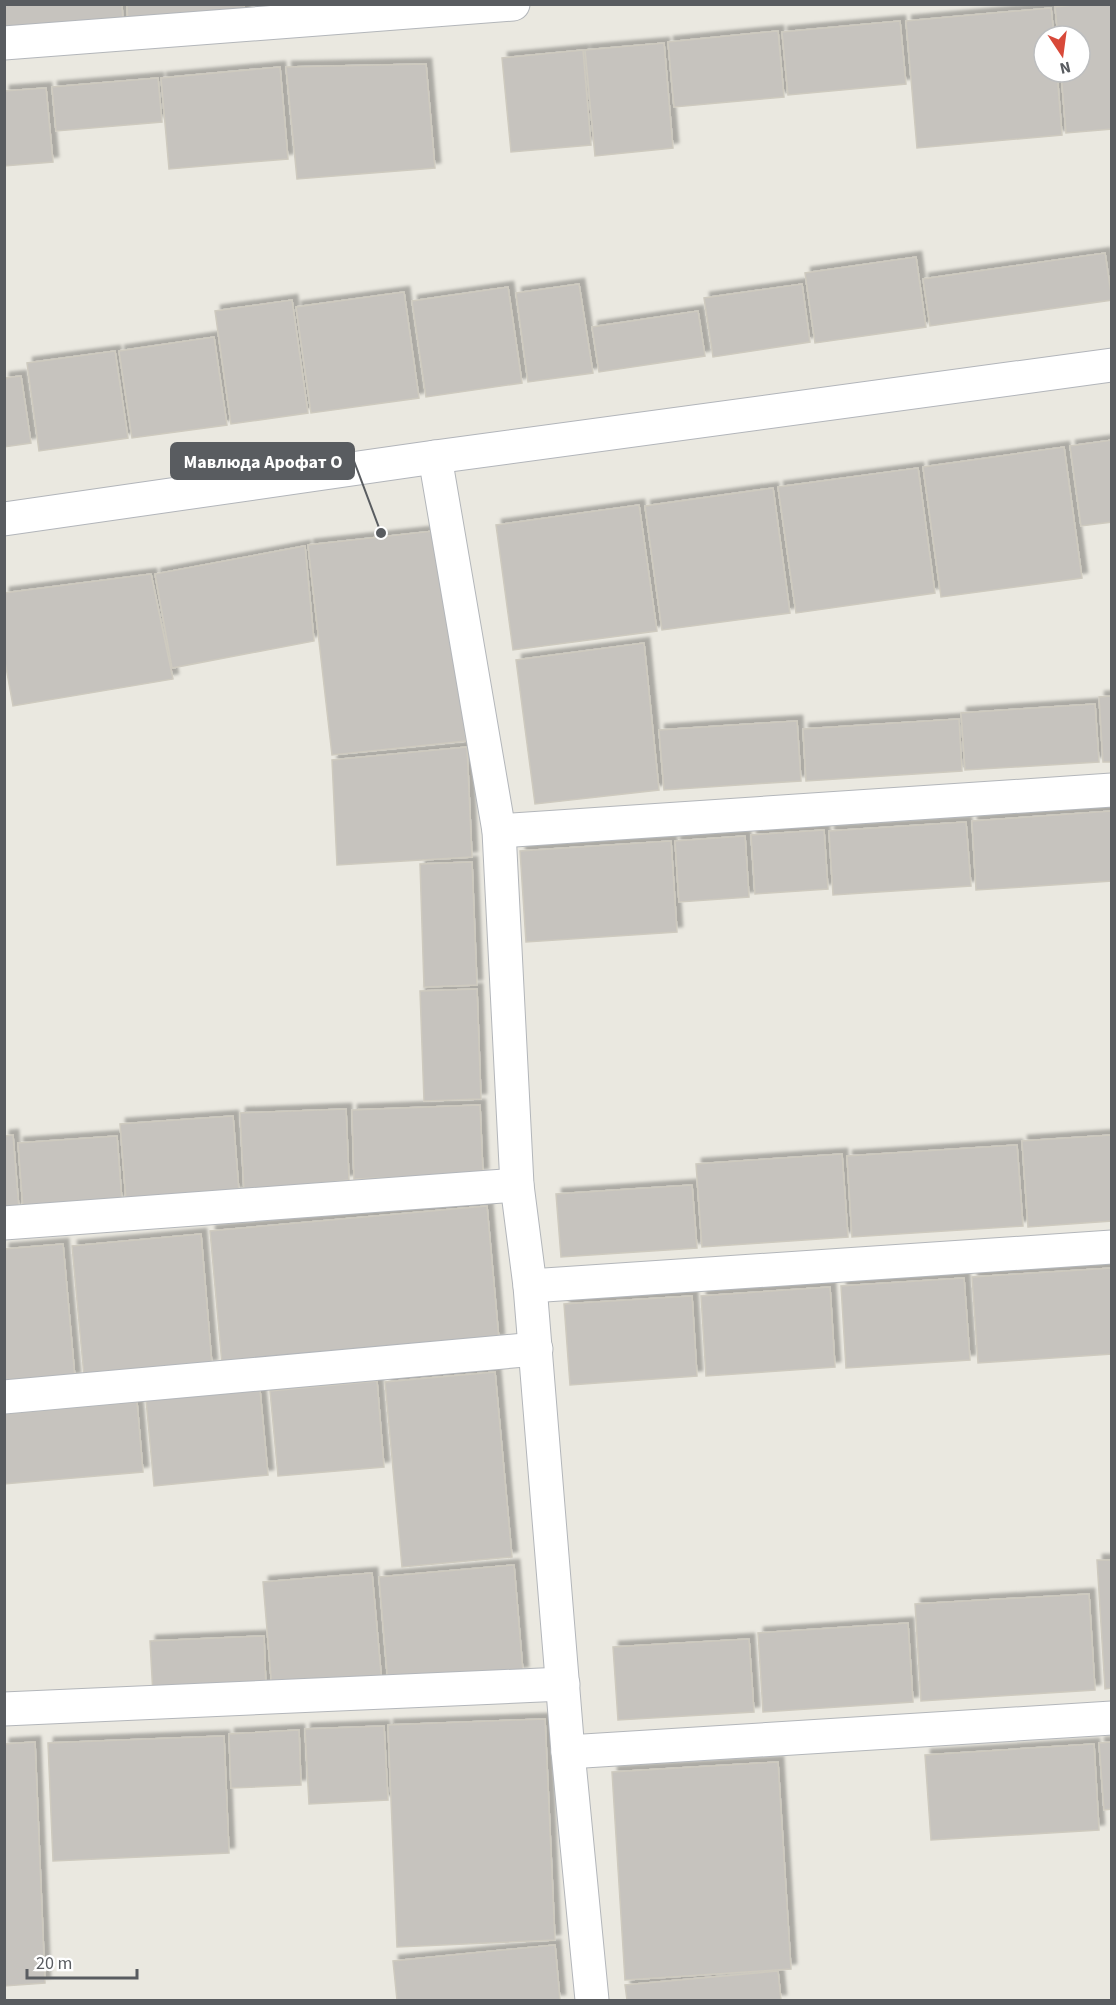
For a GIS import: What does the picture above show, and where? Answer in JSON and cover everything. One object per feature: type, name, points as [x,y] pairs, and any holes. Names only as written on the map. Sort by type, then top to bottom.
[{"type":"street","points":[[4,43],[513,4]]},
{"type":"street","points":[[4,519],[435,457],[1112,365]]},
{"type":"street","points":[[435,457],[499,831],[517,1185],[536,1349],[568,1752],[592,2001]]},
{"type":"street","points":[[499,831],[1112,789]]},
{"type":"street","points":[[4,1223],[517,1185]]},
{"type":"street","points":[[530,1286],[1112,1247]]},
{"type":"street","points":[[4,1397],[536,1349]]},
{"type":"street","points":[[4,1709],[563,1684]]},
{"type":"street","points":[[568,1752],[1112,1718]]},
{"type":"building","points":[[4,4],[122,4],[123,24],[4,33]]},
{"type":"building","points":[[127,4],[244,4],[245,15],[128,24]]},
{"type":"building","points":[[1112,4],[1112,129],[1066,133],[1062,84],[1092,84],[1092,24],[1057,24],[1055,7]]},
{"type":"building","points":[[1051,8],[1053,24],[1032,24],[1032,84],[1058,84],[1062,135],[917,148],[906,21]]},
{"type":"building","points":[[900,21],[906,84],[788,95],[782,32]]},
{"type":"building","points":[[778,31],[784,97],[674,107],[668,42]]},
{"type":"building","points":[[664,43],[673,148],[595,156],[585,50]]},
{"type":"building","points":[[583,50],[591,145],[511,152],[502,58]]},
{"type":"building","points":[[426,64],[435,168],[297,179],[286,67]]},
{"type":"building","points":[[280,67],[288,159],[169,169],[161,78]]},
{"type":"building","points":[[158,78],[162,122],[56,131],[52,87]]},
{"type":"building","points":[[46,88],[53,162],[4,166],[4,91]]},
{"type":"building","points":[[1105,253],[1112,300],[930,326],[923,279]]},
{"type":"building","points":[[916,257],[926,327],[815,343],[805,273]]},
{"type":"building","points":[[579,284],[593,373],[528,382],[516,293]]},
{"type":"building","points":[[802,284],[810,342],[713,357],[704,298]]},
{"type":"building","points":[[508,287],[522,383],[426,397],[412,301]]},
{"type":"building","points":[[404,292],[419,398],[311,413],[296,307]]},
{"type":"building","points":[[292,300],[308,413],[231,424],[215,311]]},
{"type":"building","points":[[698,311],[705,356],[599,372],[592,327]]},
{"type":"building","points":[[214,337],[227,425],[132,438],[119,351]]},
{"type":"building","points":[[115,351],[128,438],[39,451],[27,363]]},
{"type":"building","points":[[21,376],[31,443],[4,447],[4,378]]},
{"type":"building","points":[[1112,440],[1112,522],[1081,526],[1070,446]]},
{"type":"building","points":[[1064,447],[1082,578],[941,597],[923,467]]},
{"type":"building","points":[[918,468],[935,593],[796,613],[778,487]]},
{"type":"building","points":[[773,488],[790,613],[662,630],[645,506]]},
{"type":"building","points":[[639,505],[657,631],[513,650],[496,525]]},
{"type":"building","points":[[443,530],[466,741],[332,755],[308,545]]},
{"type":"building","points":[[305,546],[314,641],[172,668],[155,574]]},
{"type":"building","points":[[151,574],[173,679],[13,706],[4,656],[4,593]]},
{"type":"building","points":[[644,643],[659,790],[535,804],[516,660]]},
{"type":"building","points":[[1112,696],[1112,762],[1103,762],[1099,697]]},
{"type":"building","points":[[1095,704],[1099,762],[965,770],[961,713]]},
{"type":"building","points":[[959,719],[962,771],[806,781],[803,729]]},
{"type":"building","points":[[797,721],[801,781],[664,790],[659,730]]},
{"type":"building","points":[[467,747],[472,857],[337,865],[332,760]]},
{"type":"building","points":[[1112,811],[1112,881],[976,890],[972,821]]},
{"type":"building","points":[[966,822],[971,886],[833,895],[829,831]]},
{"type":"building","points":[[824,830],[828,889],[755,894],[751,835]]},
{"type":"building","points":[[745,836],[749,897],[679,902],[675,841]]},
{"type":"building","points":[[671,841],[677,932],[526,942],[520,851]]},
{"type":"building","points":[[472,862],[477,985],[424,987],[420,864]]},
{"type":"building","points":[[477,989],[481,1099],[424,1101],[420,991]]},
{"type":"building","points":[[480,1105],[483,1174],[354,1179],[352,1110]]},
{"type":"building","points":[[346,1109],[349,1180],[244,1191],[240,1113]]},
{"type":"building","points":[[233,1116],[239,1192],[126,1200],[120,1124]]},
{"type":"building","points":[[13,1135],[19,1209],[4,1210],[4,1136]]},
{"type":"building","points":[[1112,1135],[1112,1221],[1028,1227],[1022,1141]]},
{"type":"building","points":[[117,1136],[122,1201],[23,1209],[18,1143]]},
{"type":"building","points":[[1017,1145],[1023,1226],[852,1237],[847,1156]]},
{"type":"building","points":[[842,1154],[848,1237],[702,1247],[696,1164]]},
{"type":"building","points":[[692,1185],[697,1248],[561,1257],[556,1194]]},
{"type":"building","points":[[487,1206],[499,1340],[222,1364],[210,1231]]},
{"type":"building","points":[[201,1234],[212,1365],[84,1376],[72,1246]]},
{"type":"building","points":[[63,1244],[75,1378],[4,1384],[4,1249]]},
{"type":"building","points":[[1112,1268],[1112,1354],[978,1363],[972,1277]]},
{"type":"building","points":[[964,1278],[970,1360],[846,1368],[841,1286]]},
{"type":"building","points":[[830,1287],[835,1367],[706,1376],[701,1296]]},
{"type":"building","points":[[692,1296],[697,1376],[570,1385],[564,1304]]},
{"type":"building","points":[[495,1372],[512,1557],[402,1567],[385,1382]]},
{"type":"building","points":[[377,1381],[384,1467],[278,1476],[270,1391]]},
{"type":"building","points":[[260,1390],[268,1475],[154,1486],[146,1400]]},
{"type":"building","points":[[137,1402],[143,1472],[4,1484],[4,1414]]},
{"type":"building","points":[[1097,1560],[1112,1560],[1112,1688],[1105,1689]]},
{"type":"building","points":[[514,1565],[523,1672],[388,1684],[379,1577]]},
{"type":"building","points":[[372,1573],[382,1684],[272,1689],[263,1582]]},
{"type":"building","points":[[1089,1594],[1095,1690],[921,1701],[915,1604]]},
{"type":"building","points":[[908,1623],[913,1702],[763,1712],[758,1633]]},
{"type":"building","points":[[264,1636],[266,1690],[153,1695],[150,1641]]},
{"type":"building","points":[[749,1639],[754,1712],[618,1720],[613,1647]]},
{"type":"building","points":[[545,1719],[555,1940],[397,1947],[388,1725]]},
{"type":"building","points":[[384,1726],[388,1800],[309,1804],[305,1729]]},
{"type":"building","points":[[299,1730],[301,1785],[231,1788],[229,1734]]},
{"type":"building","points":[[224,1736],[229,1853],[53,1861],[48,1743]]},
{"type":"building","points":[[35,1742],[45,1983],[4,1986],[4,1744]]},
{"type":"building","points":[[1112,1742],[1112,1809],[1104,1810],[1099,1743]]},
{"type":"building","points":[[1094,1744],[1099,1830],[931,1840],[925,1755]]},
{"type":"building","points":[[778,1762],[791,1969],[625,1980],[612,1772]]},
{"type":"building","points":[[555,1945],[560,2000],[397,2000],[393,1961]]},
{"type":"building","points":[[778,1971],[781,2000],[627,2000],[625,1985]]},
{"type":"place","name":"Мавлюда Арофат О","points":[[381,533]]}]
